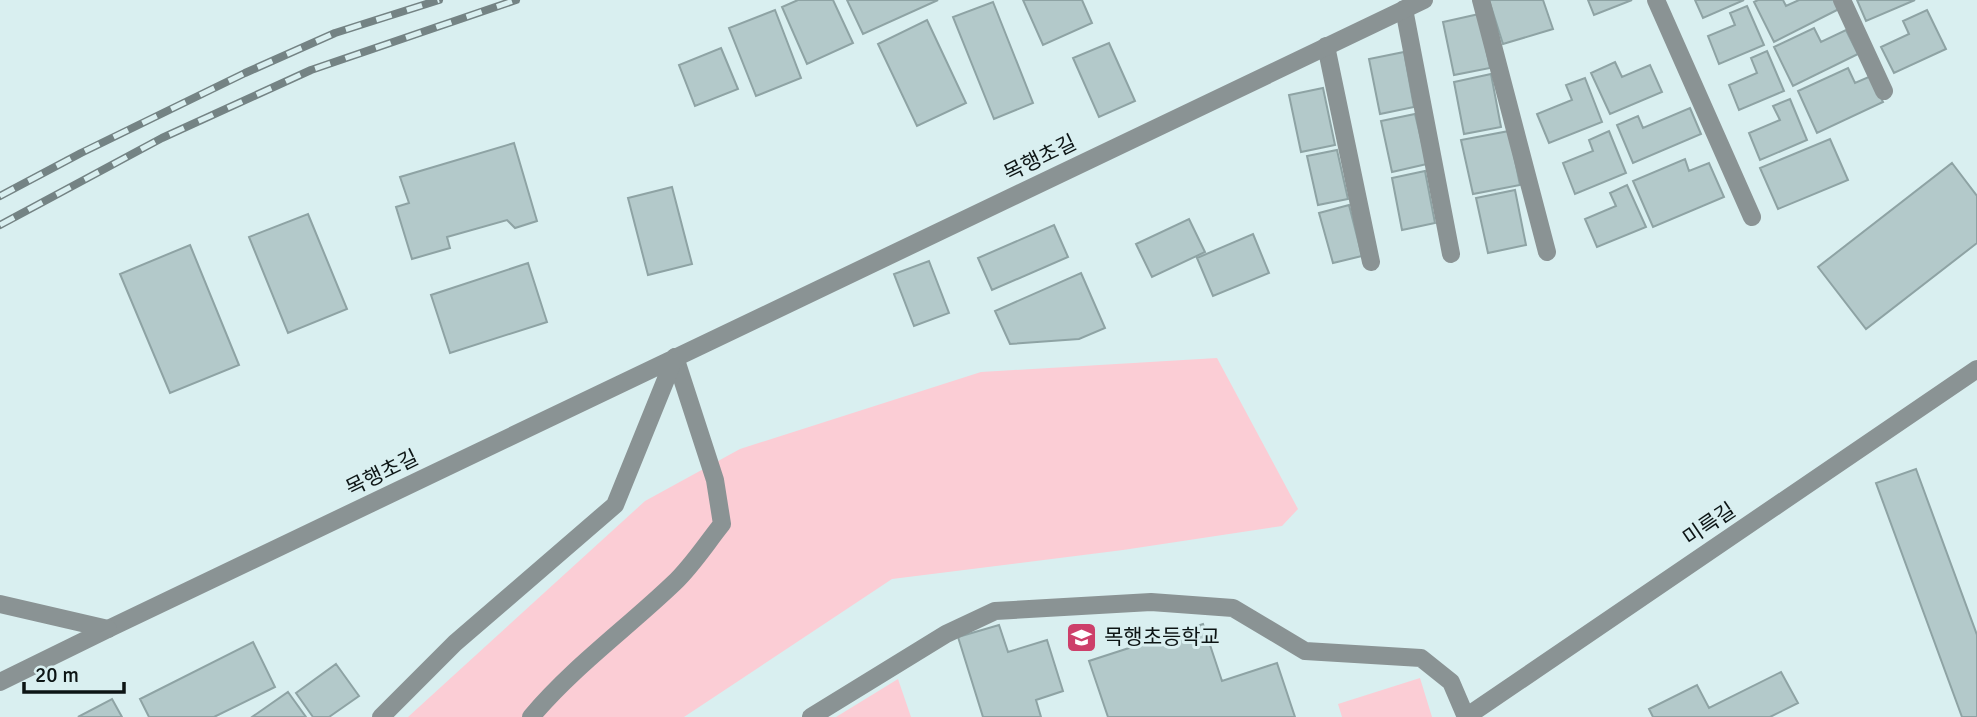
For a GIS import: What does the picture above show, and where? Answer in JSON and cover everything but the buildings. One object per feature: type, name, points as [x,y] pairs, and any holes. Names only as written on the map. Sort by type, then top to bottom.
[{"type":"street","name":"목행초길","points":[[0,682],[1424,0]]},
{"type":"street","points":[[1481,0],[1547,252]]},
{"type":"street","points":[[1656,0],[1752,217]]},
{"type":"street","points":[[1842,0],[1884,91]]},
{"type":"street","points":[[1404,9],[1451,254]]},
{"type":"street","points":[[1326,46],[1371,262]]},
{"type":"street","points":[[381,717],[455,643],[615,505],[676,357]]},
{"type":"street","points":[[531,717],[604,645],[676,581],[722,524],[716,480],[676,357]]},
{"type":"street","name":"미륵길","points":[[1466,717],[1977,369]]},
{"type":"street","points":[[811,717],[946,634],[995,611],[1151,603],[1233,608],[1305,650],[1421,658],[1451,682],[1466,717]]},
{"type":"street","points":[[0,604],[108,629]]},
{"type":"shaded area","points":[[1217,358],[1298,509],[1282,526],[1123,550],[892,579],[684,717],[408,717],[645,501],[740,449],[981,372]]},
{"type":"shaded area","points":[[1420,678],[1432,717],[1342,717],[1338,704]]},
{"type":"shaded area","points":[[898,679],[911,717],[836,717]]},
{"type":"railway","points":[[0,196],[245,73],[335,33],[439,0]]},
{"type":"railway","points":[[0,225],[162,138],[311,70],[516,0]]},
{"type":"place","name":"목행초등학교","points":[[1081,637]]}]
